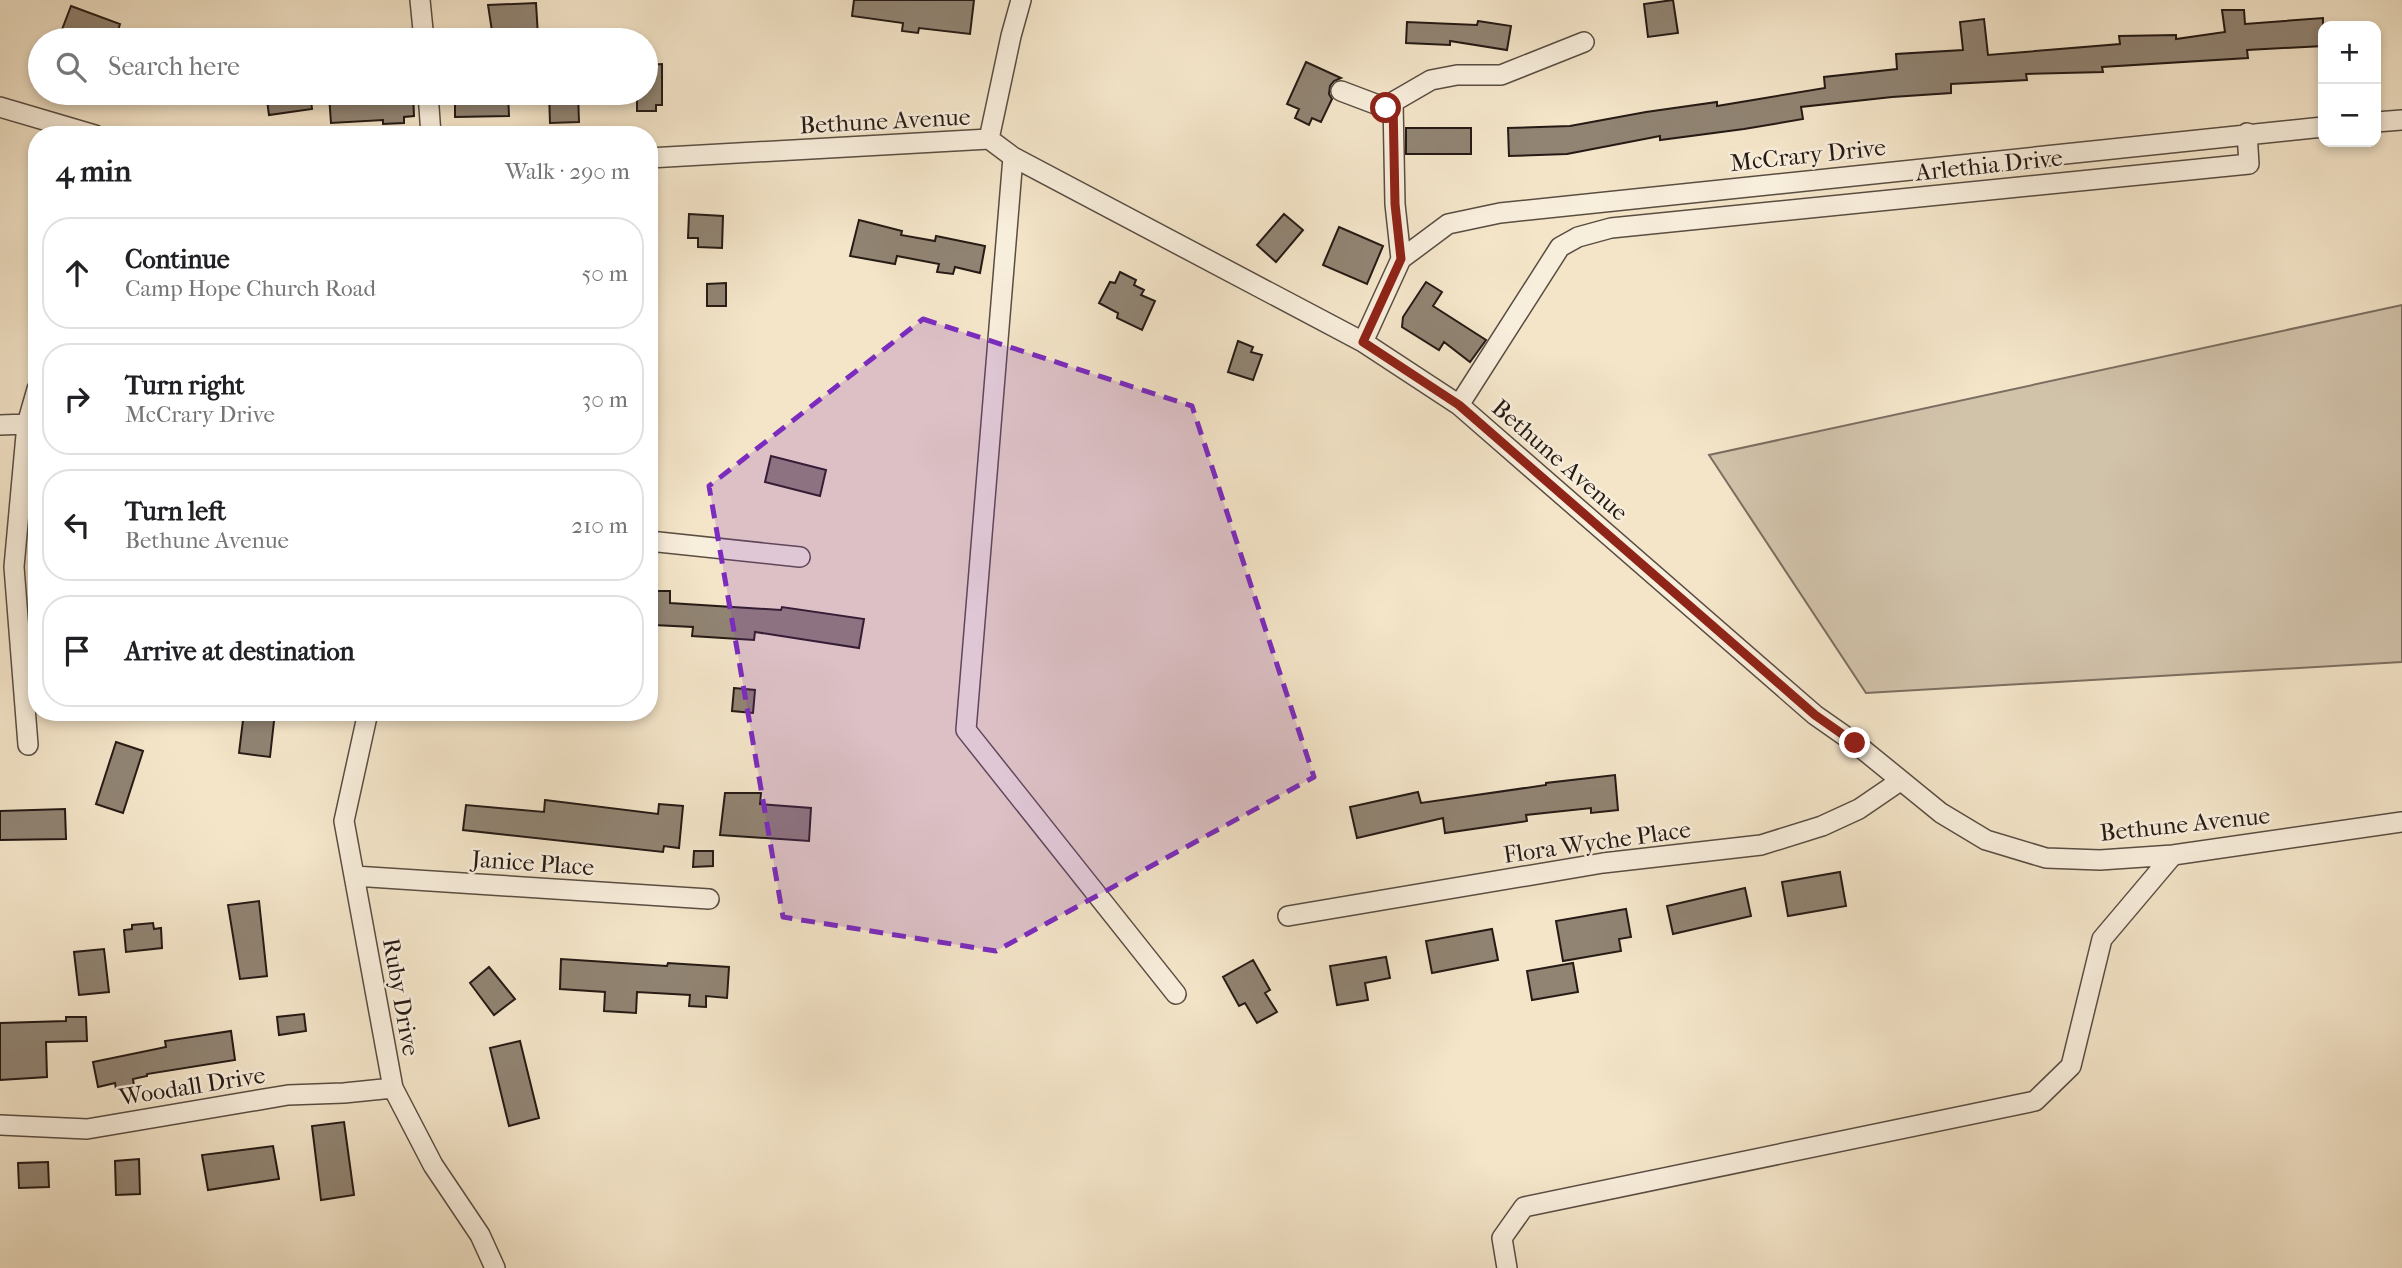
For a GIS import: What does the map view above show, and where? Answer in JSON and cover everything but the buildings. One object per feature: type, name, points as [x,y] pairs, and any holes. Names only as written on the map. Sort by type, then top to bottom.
[{"type":"street","points":[[420,0],[423,28]]},
{"type":"street","points":[[989,139],[1021,0]]},
{"type":"street","points":[[1341,91],[1386,108],[1431,80],[1457,75],[1501,75],[1584,42]]},
{"type":"street","points":[[1393,102],[1395,204],[1401,259]]},
{"type":"street","points":[[429,105],[430,126]]},
{"type":"street","points":[[0,107],[65,126]]},
{"type":"street","points":[[2381,122],[2402,120]]},
{"type":"street","name":"McCrary Drive","points":[[1363,342],[1401,259],[1448,224],[1500,213],[2318,127]]},
{"type":"street","name":"Arlethia Drive","points":[[1459,405],[1560,247],[1578,237],[1611,228],[2249,164],[2246,133]]},
{"type":"street","name":"Bethune Avenue","points":[[658,157],[989,139],[1013,157],[1363,342],[1459,405],[1815,715],[1855,743],[1941,813],[1986,839],[2046,858],[2100,860],[2172,855],[2402,822]]},
{"type":"street","points":[[1013,157],[966,730],[1176,994]]},
{"type":"street","points":[[28,421],[14,567],[28,745]]},
{"type":"street","points":[[0,425],[27,424]]},
{"type":"street","points":[[658,542],[800,557]]},
{"type":"street","name":"Ruby Drive","points":[[366,721],[344,821],[393,1088],[433,1165],[480,1235],[495,1268]]},
{"type":"street","name":"Flora Wyche Place","points":[[1288,916],[1603,863],[1761,845],[1822,826],[1859,809],[1900,781]]},
{"type":"street","points":[[1507,1268],[1502,1238],[1524,1208],[1555,1199],[2035,1101],[2071,1066],[2102,939],[2172,855]]},
{"type":"street","name":"Janice Place","points":[[354,876],[709,899]]},
{"type":"street","name":"Woodall Drive","points":[[0,1125],[87,1129],[288,1095],[393,1088]]},
{"type":"highlighted area","points":[[923,319],[1192,406],[1314,777],[996,951],[783,917],[709,486]]},
{"type":"shaded area","points":[[2402,305],[2402,662],[1866,693],[1709,455]]},
{"type":"route","points":[[1386,108],[1393,102],[1395,204],[1401,259],[1363,342],[1459,405],[1815,715],[1855,743]]}]
